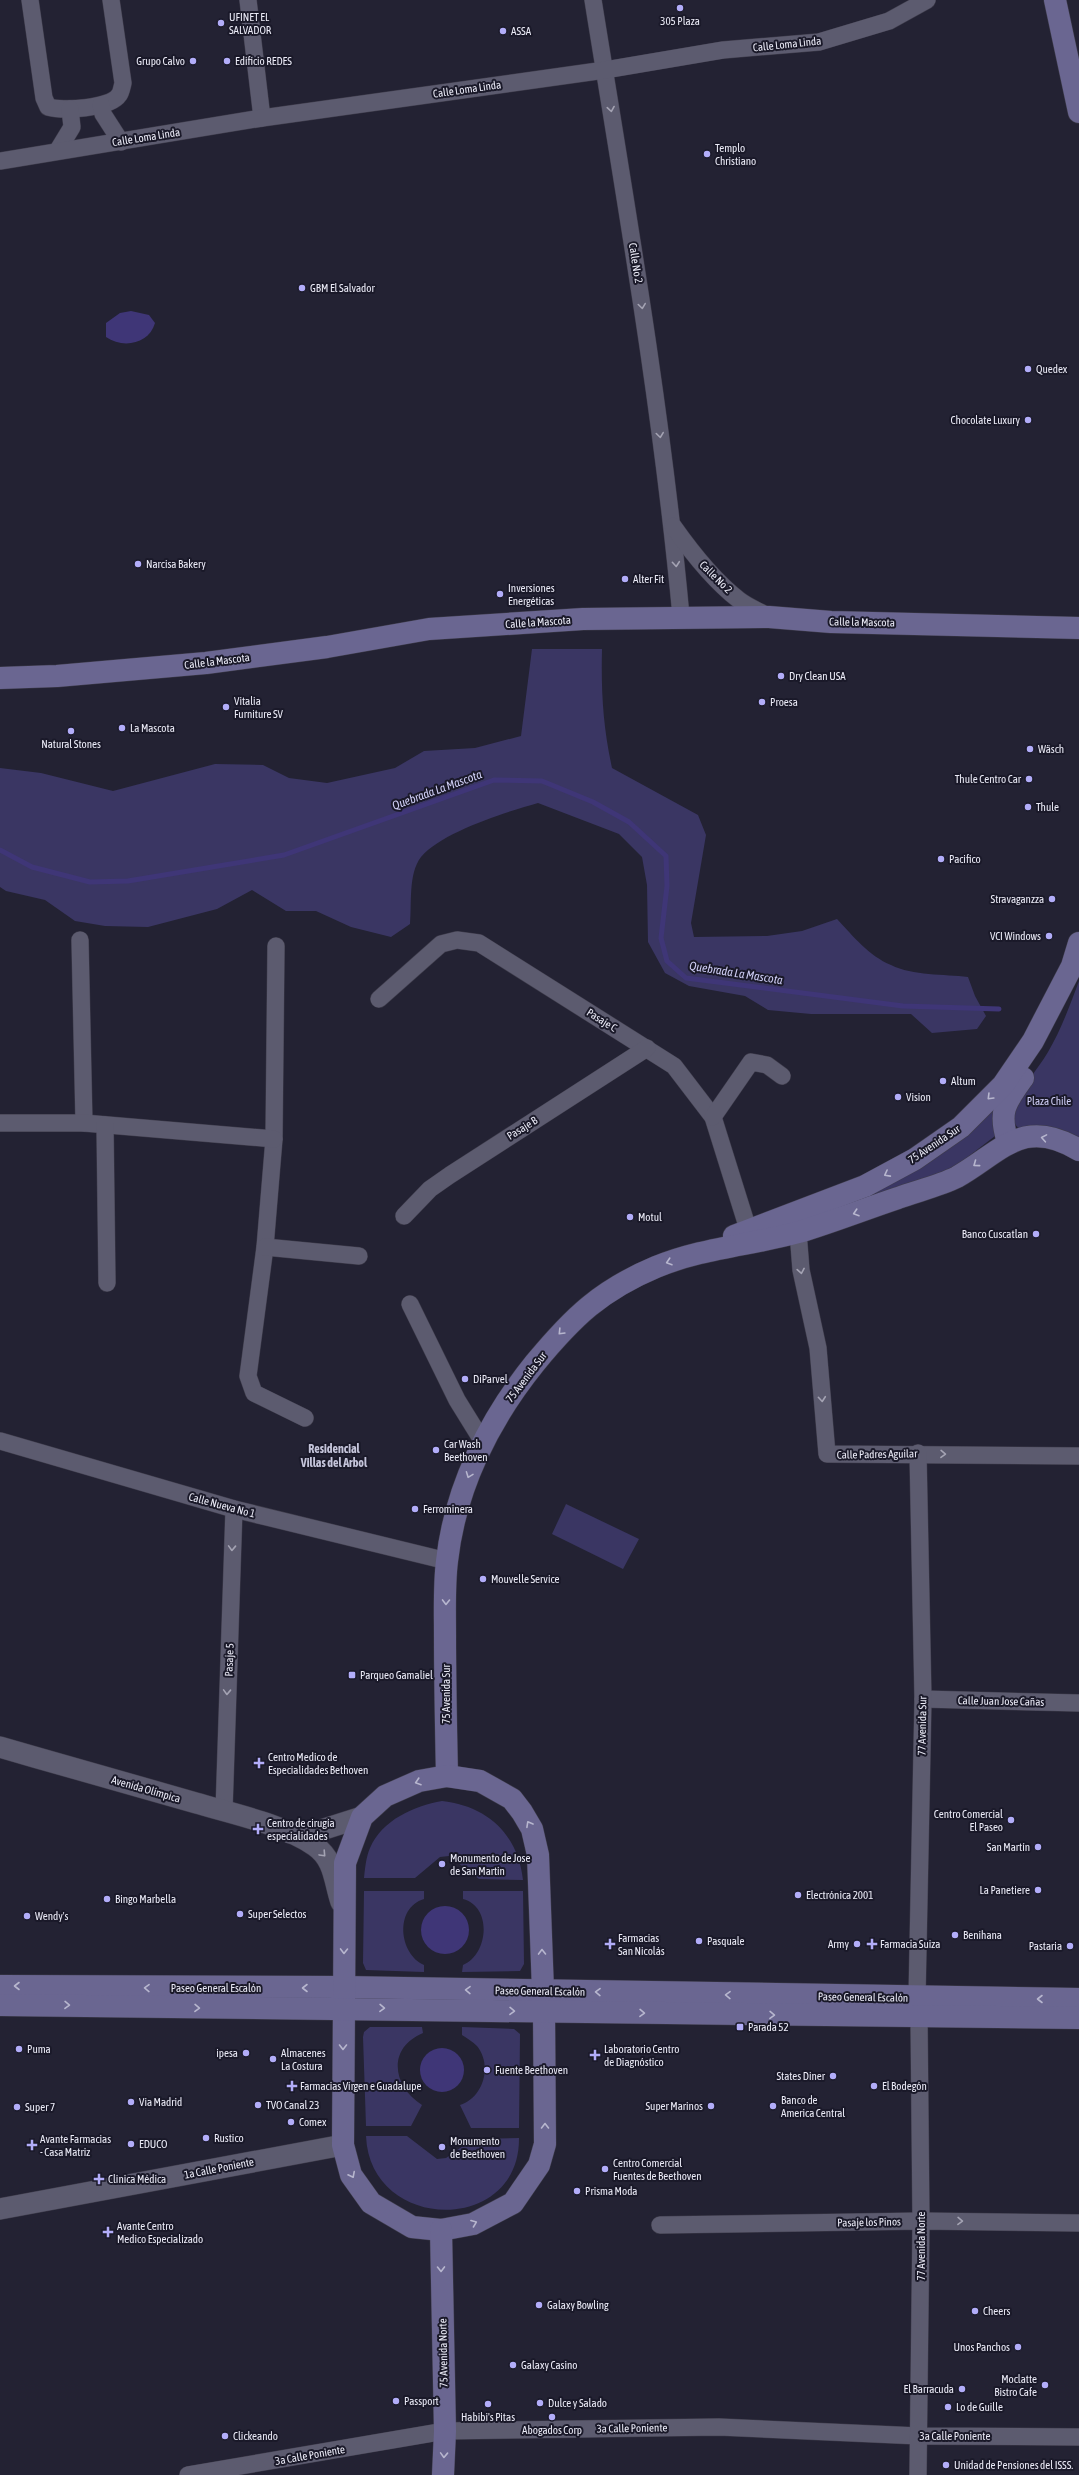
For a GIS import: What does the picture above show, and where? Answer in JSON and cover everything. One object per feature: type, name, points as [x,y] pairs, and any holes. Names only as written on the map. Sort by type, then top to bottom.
[{"type":"main road","points":[[1055,1],[1079,112]]},
{"type":"main road","name":"Calle la Mascota","points":[[0,678],[57,676],[206,663],[327,646],[429,629],[583,619],[681,616],[769,617],[831,622],[1079,628]]},
{"type":"main road","name":"75 Avenida Sur","points":[[706,1250],[748,1229],[865,1186],[915,1159],[961,1127],[1003,1085],[1033,1041],[1072,966],[1079,943]]},
{"type":"main road","points":[[1008,1142],[1002,1116],[1005,1105],[1056,1024],[1072,983],[1072,966]]},
{"type":"main road","name":"75 Avenida Sur","points":[[447,1776],[447,1561],[456,1517],[466,1483],[483,1442],[511,1393],[557,1337],[580,1312],[608,1290],[634,1276],[660,1265],[706,1250],[798,1232],[948,1181],[1008,1142],[1022,1138],[1040,1137],[1063,1142],[1079,1150]]},
{"type":"main road","points":[[447,1776],[480,1781],[512,1800],[532,1828],[541,1878],[545,2144],[539,2165],[513,2202],[473,2224],[441,2230],[412,2227],[371,2203],[351,2175],[343,2145],[345,1863],[362,1817],[385,1796],[419,1781],[447,1776]]},
{"type":"main road","name":"Paseo General Escalón","points":[[0,1986],[344,1998],[918,2008],[1079,2018]]},
{"type":"main road","name":"Paseo General Escalón","points":[[0,2005],[344,1998]]},
{"type":"main road","name":"Paseo General Escalón","points":[[918,2008],[1079,1999]]},
{"type":"main road","name":"75 Avenida Norte","points":[[441,2230],[445,2431],[443,2475]]},
{"type":"street","points":[[30,0],[44,98],[48,107],[57,110],[101,105],[113,101],[120,95],[123,83],[111,0]]},
{"type":"street","points":[[248,0],[262,118]]},
{"type":"street","name":"Calle No 2","points":[[593,0],[638,280],[673,526],[681,616]]},
{"type":"street","name":"Calle Loma Linda","points":[[0,161],[58,150],[121,142],[262,118],[604,70],[723,50],[819,42],[889,21],[927,0]]},
{"type":"street","points":[[101,105],[103,114],[121,142]]},
{"type":"street","points":[[58,150],[72,127],[70,109]]},
{"type":"street","name":"Calle No 2","points":[[673,526],[690,551],[724,587],[740,601],[769,617]]},
{"type":"street","points":[[80,940],[84,1123]]},
{"type":"street","name":"Pasaje C","points":[[379,999],[440,944],[457,940],[479,943],[674,1066],[713,1117],[748,1229]]},
{"type":"street","points":[[276,946],[274,1139],[265,1247],[248,1376],[254,1394],[305,1418]]},
{"type":"street","name":"Pasaje B","points":[[404,1216],[430,1189],[450,1175],[647,1048]]},
{"type":"street","points":[[713,1117],[751,1062],[767,1065],[782,1076]]},
{"type":"street","points":[[0,1123],[84,1123],[274,1139]]},
{"type":"street","points":[[105,1125],[107,1283]]},
{"type":"street","name":"Calle Padres Aguilar","points":[[798,1232],[800,1270],[818,1348],[827,1454],[918,1453],[1079,1456]]},
{"type":"street","points":[[265,1247],[359,1256]]},
{"type":"street","points":[[410,1304],[457,1400],[483,1442]]},
{"type":"street","name":"Calle Nueva No 1","points":[[0,1441],[234,1509],[447,1561]]},
{"type":"street","name":"77 Avenida Sur","points":[[918,1453],[923,1699],[918,2008]]},
{"type":"street","name":"Pasaje 5","points":[[224,1811],[234,1509]]},
{"type":"street","name":"Calle Juan Jose Cañas","points":[[923,1699],[1079,1703]]},
{"type":"street","name":"Avenida Olímpica","points":[[0,1747],[224,1811],[290,1833],[315,1846],[328,1860],[332,1868],[345,1914]]},
{"type":"street","name":"Avenida Olímpica","points":[[290,1833],[318,1831],[362,1817]]},
{"type":"street","name":"77 Avenida Norte","points":[[918,2008],[921,2221],[918,2475]]},
{"type":"street","name":"1a Calle Poniente","points":[[0,2209],[343,2145]]},
{"type":"street","name":"Pasaje los Pinos","points":[[660,2225],[921,2221],[1079,2223]]},
{"type":"street","name":"3a Calle Poniente","points":[[188,2475],[266,2469],[445,2431],[719,2427],[919,2436],[1079,2437]]},
{"type":"green space","points":[[532,649],[602,649],[603,709],[606,738],[612,768],[698,815],[706,835],[691,923],[694,937],[767,936],[802,931],[837,919],[868,951],[883,961],[900,969],[919,973],[968,977],[975,996],[986,1016],[977,1029],[932,1033],[911,1014],[811,1014],[768,1010],[745,996],[689,986],[665,973],[648,942],[647,885],[642,857],[619,834],[538,803],[492,817],[459,831],[444,839],[421,857],[412,880],[410,924],[391,937],[351,927],[316,911],[286,911],[252,890],[217,909],[148,927],[105,926],[75,921],[45,900],[6,891],[0,887],[0,768],[41,773],[113,791],[215,764],[263,765],[289,778],[327,783],[395,768],[424,751],[475,748],[521,736]]},
{"type":"green space","name":"Plaza Chile","points":[[1079,981],[1079,1142],[1020,1130],[1014,1123],[1017,1103],[1025,1085],[1053,1044]]},
{"type":"green space","points":[[1010,1088],[995,1136],[960,1163],[929,1181],[844,1204]]},
{"type":"green space","points":[[566,1504],[639,1539],[623,1569],[552,1534]]},
{"type":"green space","points":[[442,1801],[473,1809],[498,1825],[515,1849],[523,1880],[479,1879],[449,1856],[440,1857],[415,1878],[364,1878],[370,1848],[375,1838],[382,1830],[391,1822],[410,1811],[431,1803]]},
{"type":"green space","points":[[364,1891],[424,1891],[424,1899],[414,1904],[408,1912],[404,1921],[403,1931],[405,1942],[409,1951],[424,1965],[424,1972],[366,1970],[363,1963]]},
{"type":"green space","points":[[463,1891],[523,1891],[524,1964],[520,1971],[462,1972],[463,1965],[471,1960],[478,1952],[484,1931],[483,1921],[479,1911],[473,1904],[463,1899]]},
{"type":"green space","points":[[370,2027],[422,2027],[423,2033],[411,2040],[403,2048],[399,2057],[398,2068],[404,2088],[422,2105],[411,2126],[366,2126],[363,2037],[364,2032]]},
{"type":"green space","points":[[462,2027],[514,2029],[520,2034],[519,2128],[471,2128],[460,2105],[475,2096],[480,2089],[485,2072],[482,2054],[477,2046],[462,2035]]},
{"type":"green space","points":[[366,2136],[407,2136],[437,2159],[446,2158],[473,2139],[519,2138],[513,2170],[496,2192],[472,2206],[444,2210],[416,2205],[392,2191],[374,2168]]},
{"type":"shaded area","points":[[131,311],[149,315],[155,323],[147,336],[141,340],[127,343],[113,341],[106,337],[106,323],[120,313]]},
{"type":"shaded area","points":[[445,1906],[454,1908],[462,1913],[467,1921],[469,1930],[467,1939],[462,1947],[454,1952],[445,1954],[436,1952],[428,1947],[423,1939],[421,1930],[423,1921],[428,1913],[436,1908]]},
{"type":"shaded area","name":"Fuente Beethoven","points":[[438,2048],[446,2048],[451,2049],[458,2054],[463,2061],[463,2079],[458,2086],[451,2091],[438,2092],[430,2089],[423,2082],[420,2074],[420,2066],[423,2058],[430,2051]]},
{"type":"waterway","name":"Quebrada La Mascota","points":[[0,850],[32,867],[90,882],[128,881],[284,855],[494,780],[542,781],[593,802],[629,822],[666,856],[667,886],[661,938],[667,961],[686,978],[903,1006],[999,1009]]},
{"type":"place","name":"305 Plaza","points":[[680,8]]},
{"type":"place","name":"UFINET EL SALVADOR","points":[[221,23]]},
{"type":"place","name":"ASSA","points":[[503,31]]},
{"type":"place","name":"Grupo Calvo","points":[[193,61]]},
{"type":"place","name":"Edificio REDES","points":[[227,61]]},
{"type":"place","name":"Templo Christiano","points":[[707,154]]},
{"type":"place","name":"GBM El Salvador","points":[[302,288]]},
{"type":"place","name":"Quedex","points":[[1028,369]]},
{"type":"place","name":"Chocolate Luxury","points":[[1028,420]]},
{"type":"place","name":"Narcisa Bakery","points":[[138,564]]},
{"type":"place","name":"Alter Fit","points":[[625,579]]},
{"type":"place","name":"Inversiones Energéticas","points":[[500,594]]},
{"type":"place","name":"Dry Clean USA","points":[[781,676]]},
{"type":"place","name":"Proesa","points":[[762,702]]},
{"type":"place","name":"Vitalia Furniture SV","points":[[226,707]]},
{"type":"place","name":"La Mascota","points":[[122,728]]},
{"type":"place","name":"Natural Stones","points":[[71,731]]},
{"type":"place","name":"Wäsch","points":[[1030,749]]},
{"type":"place","name":"Thule Centro Car","points":[[1029,779]]},
{"type":"place","name":"Thule","points":[[1028,807]]},
{"type":"place","name":"Pacifico","points":[[941,859]]},
{"type":"place","name":"Stravaganzza","points":[[1052,899]]},
{"type":"place","name":"VCI Windows","points":[[1049,936]]},
{"type":"place","name":"Altum","points":[[943,1081]]},
{"type":"place","name":"Vision","points":[[898,1097]]},
{"type":"place","name":"Motul","points":[[630,1217]]},
{"type":"place","name":"Banco Cuscatlan","points":[[1036,1234]]},
{"type":"place","name":"DiParvel","points":[[465,1379]]},
{"type":"place","name":"Car Wash Beethoven","points":[[436,1450]]},
{"type":"place","name":"Ferrominera","points":[[415,1509]]},
{"type":"place","name":"Mouvelle Service","points":[[483,1579]]},
{"type":"place","name":"Parqueo Gamaliel","points":[[352,1675]]},
{"type":"place","name":"Centro Medico de Especialidades Bethoven","points":[[259,1763]]},
{"type":"place","name":"Centro Comercial El Paseo","points":[[1011,1820]]},
{"type":"place","name":"Centro de cirugía especialidades","points":[[258,1829]]},
{"type":"place","name":"San Martín","points":[[1038,1847]]},
{"type":"place","name":"Monumento de Jose de San Martin","points":[[442,1864]]},
{"type":"place","name":"La Panetiere","points":[[1038,1890]]},
{"type":"place","name":"Electrónica 2001","points":[[798,1895]]},
{"type":"place","name":"Bingo Marbella","points":[[107,1899]]},
{"type":"place","name":"Super Selectos","points":[[240,1914]]},
{"type":"place","name":"Wendy's","points":[[27,1916]]},
{"type":"place","name":"Benihana","points":[[955,1935]]},
{"type":"place","name":"Pasquale","points":[[699,1941]]},
{"type":"place","name":"Farmacias San Nicolás","points":[[610,1944]]},
{"type":"place","name":"Army","points":[[857,1944]]},
{"type":"place","name":"Farmacia Suiza","points":[[872,1944]]},
{"type":"place","name":"Pastaria","points":[[1070,1946]]},
{"type":"place","name":"Parada 52","points":[[740,2027]]},
{"type":"place","name":"Puma","points":[[19,2049]]},
{"type":"place","name":"ipesa","points":[[246,2053]]},
{"type":"place","name":"Laboratorio Centro de Diagnóstico","points":[[595,2055]]},
{"type":"place","name":"Almacenes La Costura","points":[[273,2059]]},
{"type":"place","name":"Fuente Beethoven","points":[[487,2070]]},
{"type":"place","name":"States Diner","points":[[833,2076]]},
{"type":"place","name":"Farmacias Virgen e Guadalupe","points":[[292,2086]]},
{"type":"place","name":"El Bodegón","points":[[874,2086]]},
{"type":"place","name":"Via Madrid","points":[[131,2102]]},
{"type":"place","name":"TVO Canal 23","points":[[258,2105]]},
{"type":"place","name":"Super Marinos","points":[[711,2106]]},
{"type":"place","name":"Banco de America Central","points":[[773,2106]]},
{"type":"place","name":"Super 7","points":[[17,2107]]},
{"type":"place","name":"Comex","points":[[291,2122]]},
{"type":"place","name":"Rustico","points":[[206,2138]]},
{"type":"place","name":"EDUCO","points":[[131,2144]]},
{"type":"place","name":"Avante Farmacias - Casa Matriz","points":[[32,2145]]},
{"type":"place","name":"Monumento de Beethoven","points":[[442,2147]]},
{"type":"place","name":"Centro Comercial Fuentes de Beethoven","points":[[605,2169]]},
{"type":"place","name":"Clinica Médica","points":[[99,2179]]},
{"type":"place","name":"Prisma Moda","points":[[577,2191]]},
{"type":"place","name":"Avante Centro Medico Especializado","points":[[108,2232]]},
{"type":"place","name":"Galaxy Bowling","points":[[539,2305]]},
{"type":"place","name":"Cheers","points":[[975,2311]]},
{"type":"place","name":"Unos Panchos","points":[[1018,2347]]},
{"type":"place","name":"Galaxy Casino","points":[[513,2365]]},
{"type":"place","name":"Moclatte Bistro Cafe","points":[[1045,2385]]},
{"type":"place","name":"El Barracuda","points":[[962,2389]]},
{"type":"place","name":"Passport","points":[[396,2401]]},
{"type":"place","name":"Dulce y Salado","points":[[540,2403]]},
{"type":"place","name":"Habibi's Pitas","points":[[488,2404]]},
{"type":"place","name":"Lo de Guille","points":[[948,2407]]},
{"type":"place","name":"Abogados Corp","points":[[552,2417]]},
{"type":"place","name":"Clickeando","points":[[225,2436]]},
{"type":"place","name":"Unidad de Pensiones del ISSS.","points":[[946,2465]]},
{"type":"district","name":"Residencial Villas del Arbol","points":[[334,1456]]}]
